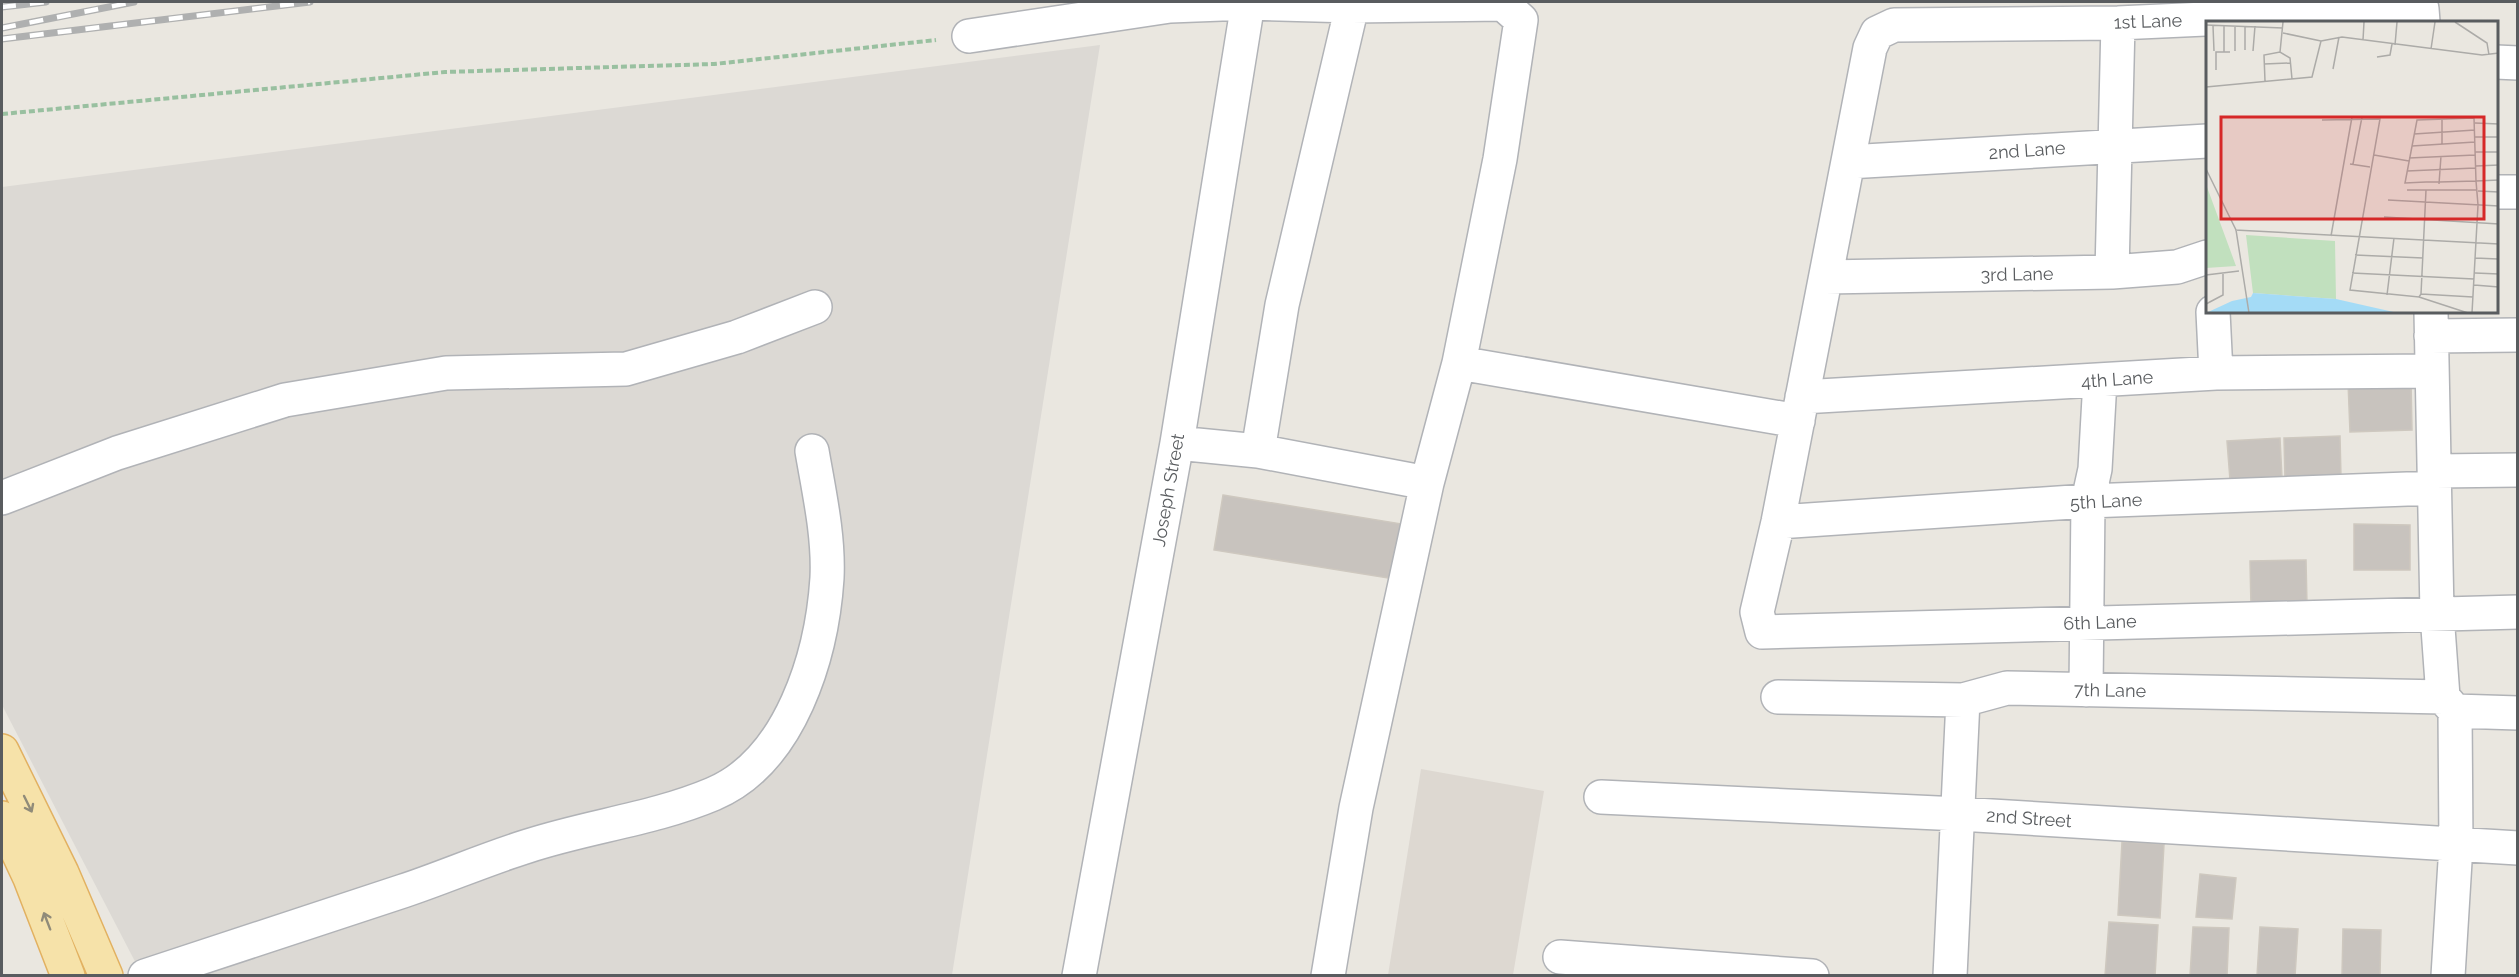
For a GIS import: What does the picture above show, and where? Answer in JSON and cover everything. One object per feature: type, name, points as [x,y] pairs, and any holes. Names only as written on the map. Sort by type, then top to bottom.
[{"type":"main road","points":[[2,751],[62,873],[106,975]]},
{"type":"main road","points":[[2,818],[30,878],[68,975]]},
{"type":"street","points":[[969,36],[1170,6],[1248,3],[1352,6],[1503,4],[1521,20],[1500,159],[1459,363],[1427,483],[1356,808],[1328,975]]},
{"type":"street","name":"Joseph Street","points":[[1079,975],[1177,443],[1248,3]]},
{"type":"street","points":[[1258,451],[1282,305],[1352,6]]},
{"type":"street","name":"1st Lane","points":[[1848,162],[1870,48],[1877,33],[1894,25],[2118,23],[2422,16]]},
{"type":"street","points":[[2112,272],[2118,23]]},
{"type":"street","points":[[2498,62],[2517,63]]},
{"type":"street","name":"2nd Lane","points":[[1848,162],[2206,141]]},
{"type":"street","points":[[1778,522],[1848,162]]},
{"type":"street","points":[[2498,192],[2517,192]]},
{"type":"street","name":"3rd Lane","points":[[1826,277],[2112,272],[2177,267],[2206,257]]},
{"type":"street","points":[[2,498],[117,453],[285,400],[447,373],[626,369],[737,337],[815,307]]},
{"type":"street","points":[[2213,314],[2216,373]]},
{"type":"street","points":[[2448,975],[2456,845],[2449,704],[2437,614],[2431,324],[2517,335]]},
{"type":"street","name":"4th Lane","points":[[1459,363],[1800,409],[2100,380],[2216,373],[2433,371]]},
{"type":"street","points":[[2086,690],[2088,501],[2095,468],[2100,380]]},
{"type":"street","points":[[1177,443],[1258,451],[1427,483]]},
{"type":"street","points":[[145,975],[406,891],[530,845],[631,821],[714,794],[744,777],[776,743],[800,701],[818,636],[827,577],[822,506],[812,451]]},
{"type":"street","name":"5th Lane","points":[[1778,522],[2435,480],[2517,470]]},
{"type":"street","name":"6th Lane","points":[[1778,522],[1757,612],[1762,632],[2517,612]]},
{"type":"street","name":"7th Lane","points":[[1778,697],[1964,700],[2007,688],[2449,704],[2517,713]]},
{"type":"street","points":[[1950,975],[1964,700]]},
{"type":"street","name":"2nd Street","points":[[1601,797],[1959,814],[2517,848]]},
{"type":"street","points":[[1560,957],[1812,975]]},
{"type":"path","points":[[2,114],[445,72],[714,64],[969,36]]},
{"type":"shaded area","points":[[1100,45],[952,975],[142,975],[2,705],[2,187]]},
{"type":"shaded area","points":[[1421,769],[1544,791],[1513,975],[1388,975]]},
{"type":"building","points":[[2411,381],[2412,430],[2350,432],[2348,382]]},
{"type":"building","points":[[2340,436],[2341,478],[2285,480],[2284,438]]},
{"type":"building","points":[[2280,438],[2282,478],[2230,480],[2227,441]]},
{"type":"building","points":[[1223,495],[1402,524],[1394,579],[1214,550]]},
{"type":"building","points":[[2354,524],[2410,525],[2410,570],[2354,570]]},
{"type":"building","points":[[2306,560],[2307,605],[2251,607],[2250,561]]},
{"type":"building","points":[[2122,842],[2164,844],[2160,918],[2118,915]]},
{"type":"building","points":[[2200,874],[2236,878],[2232,919],[2196,917]]},
{"type":"building","points":[[2109,922],[2158,925],[2155,976],[2105,976]]},
{"type":"building","points":[[2193,927],[2229,928],[2227,976],[2190,976]]},
{"type":"building","points":[[2260,927],[2298,929],[2295,976],[2257,976]]},
{"type":"building","points":[[2343,929],[2381,930],[2380,976],[2342,976]]},
{"type":"railway","points":[[2,7],[46,2]]},
{"type":"railway","points":[[2,28],[134,2]]},
{"type":"railway","points":[[2,39],[310,2]]}]
